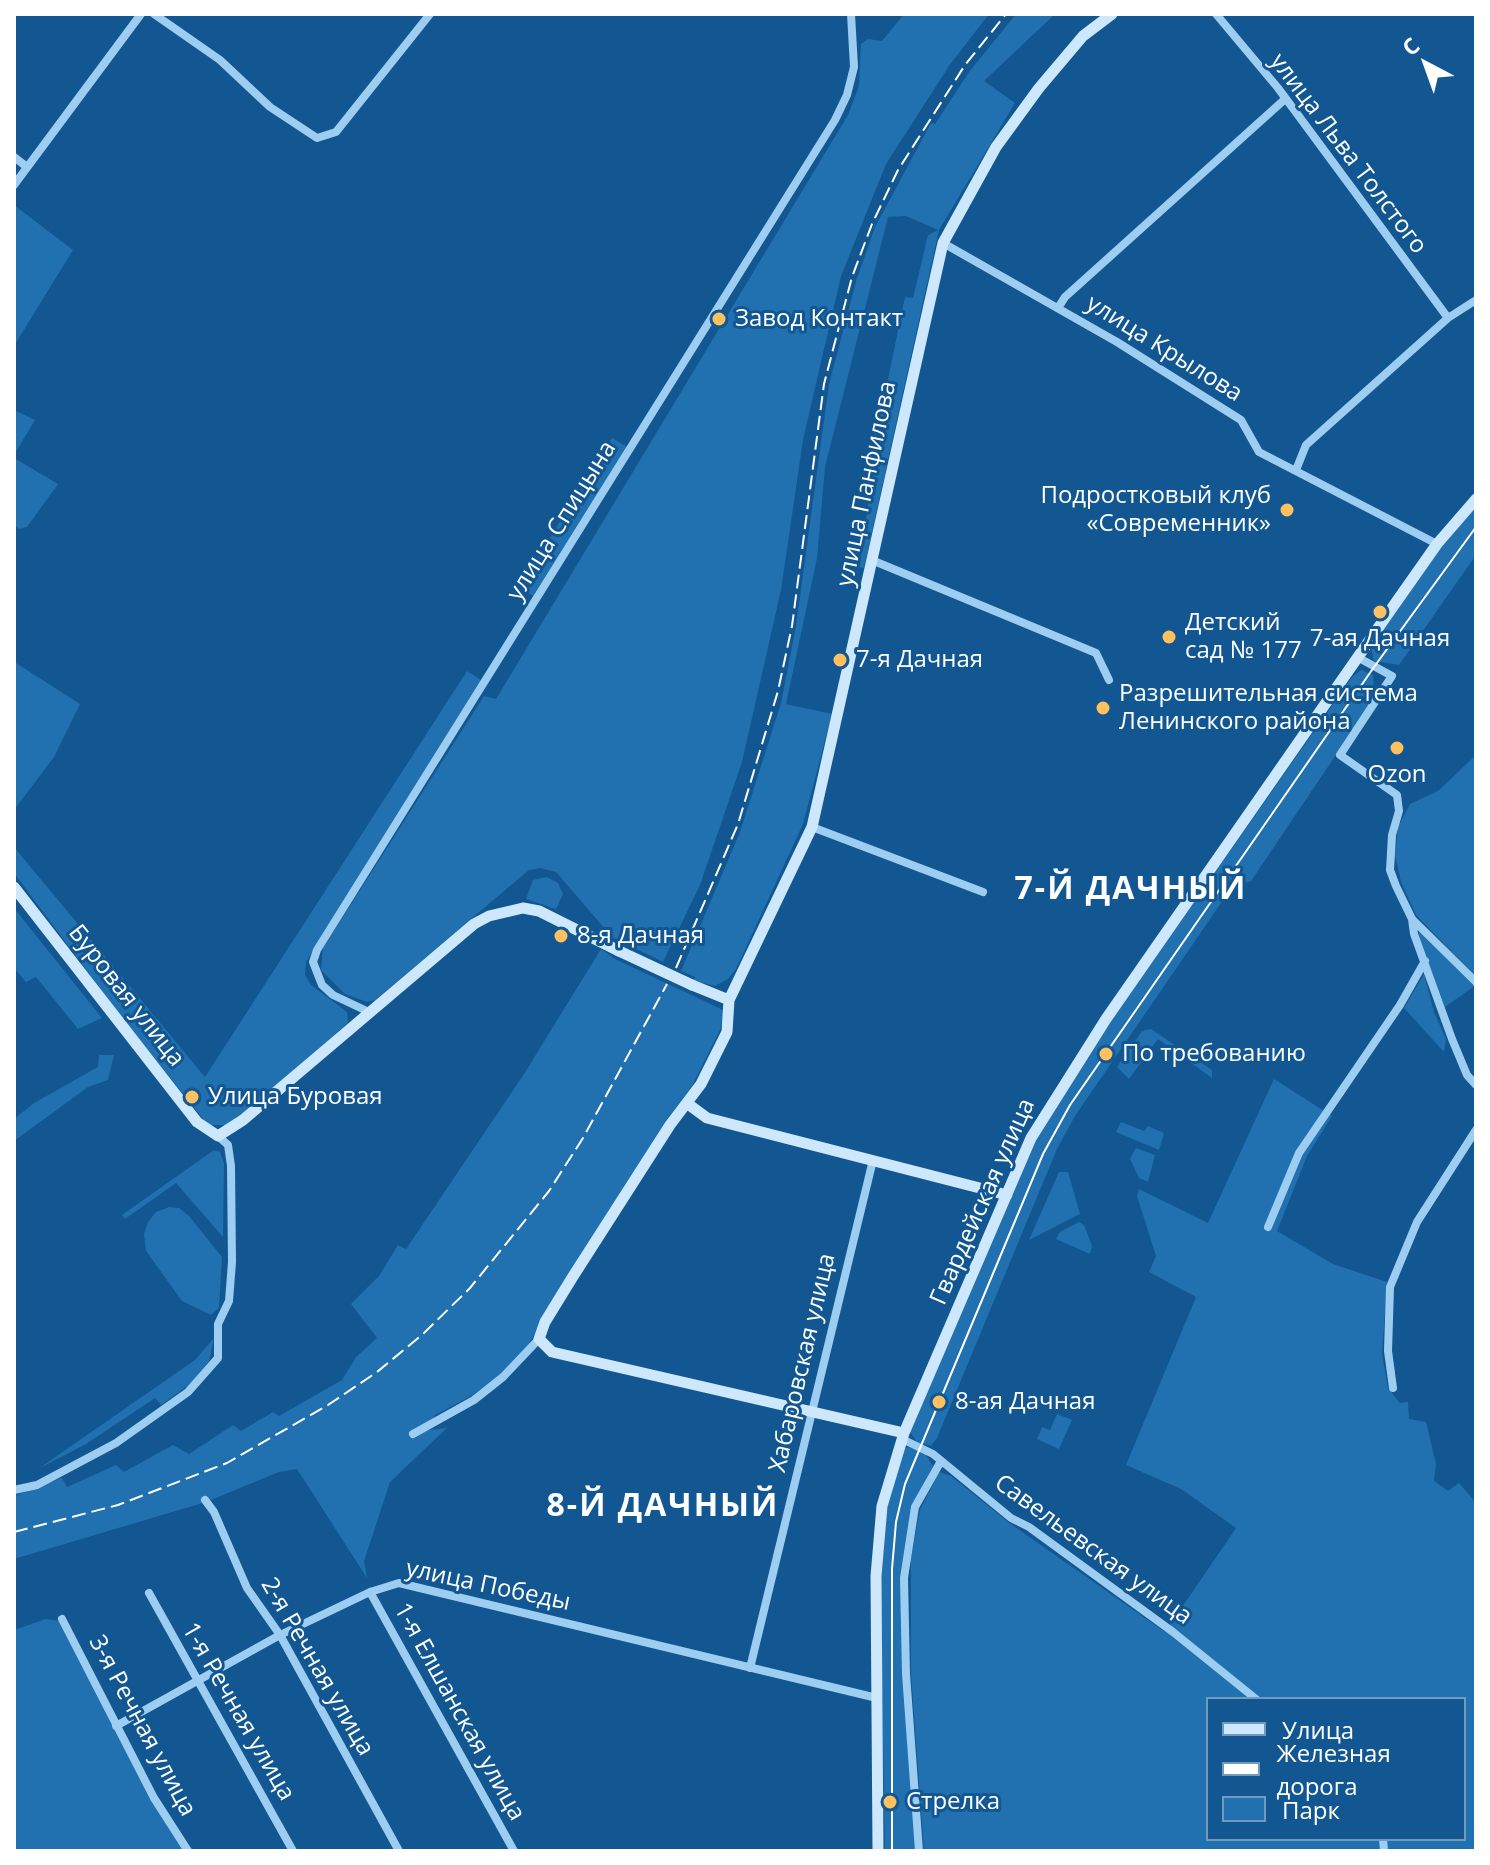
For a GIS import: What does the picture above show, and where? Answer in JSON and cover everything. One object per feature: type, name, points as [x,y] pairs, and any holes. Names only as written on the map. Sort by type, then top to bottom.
[{"type":"main road","name":"улица Панфилова","points":[[539,1339],[545,1322],[572,1278],[670,1125],[688,1104],[727,1032],[729,1000],[812,827],[943,243],[996,147],[1031,98],[1067,53],[1112,14]]},
{"type":"main road","name":"Гвардейская улица","points":[[878,1851],[876,1576],[881,1520],[892,1468],[1031,1138],[1058,1091],[1437,544],[1476,499]]},
{"type":"main road","name":"Буровая улица","points":[[14,887],[206,1130],[218,1136]]},
{"type":"main road","points":[[218,1136],[243,1120],[474,924],[506,910],[523,908],[548,914],[619,951],[729,1000]]},
{"type":"main road","points":[[688,1104],[707,1118],[1007,1195]]},
{"type":"main road","points":[[539,1339],[552,1352],[812,1411],[903,1436]]},
{"type":"street","points":[[14,185],[141,14]]},
{"type":"street","points":[[154,14],[220,60],[270,107],[317,138],[336,132],[430,14]]},
{"type":"street","name":"улица Льва Толстого","points":[[1216,14],[1448,318]]},
{"type":"street","name":"улица Спицына","points":[[369,1012],[333,995],[322,985],[313,962],[317,950],[835,120],[847,95],[854,67],[856,33],[851,18]]},
{"type":"street","points":[[1058,308],[1065,297],[1284,100]]},
{"type":"street","points":[[14,157],[27,167]]},
{"type":"street","name":"улица Крылова","points":[[943,243],[1058,308],[1241,420],[1259,452],[1437,544]]},
{"type":"street","points":[[1296,470],[1306,445],[1448,318],[1476,300]]},
{"type":"street","points":[[874,561],[1096,653],[1109,680]]},
{"type":"street","points":[[1359,658],[1392,676],[1340,755],[1397,795],[1399,811],[1392,835],[1390,870],[1412,919],[1414,934],[1452,1039],[1467,1075],[1476,1085]]},
{"type":"street","points":[[812,827],[983,892]]},
{"type":"street","points":[[1412,919],[1476,982]]},
{"type":"street","points":[[1268,1227],[1299,1153],[1400,1005],[1425,961]]},
{"type":"street","points":[[1393,1388],[1387,1321],[1390,1287],[1417,1222],[1476,1130]]},
{"type":"street","points":[[14,1490],[37,1485],[116,1443],[188,1392],[218,1358],[218,1324],[229,1301],[232,1262],[231,1166],[228,1145],[218,1136]]},
{"type":"street","name":"Хабаровская улица","points":[[750,1668],[873,1160]]},
{"type":"street","points":[[413,1434],[474,1400],[503,1377],[539,1339]]},
{"type":"street","name":"Савельевская улица","points":[[903,1436],[941,1461],[1011,1518],[1029,1527],[1173,1632],[1254,1697]]},
{"type":"street","points":[[919,1851],[907,1704],[904,1578],[915,1507],[941,1461]]},
{"type":"street","name":"2-я Речная улица","points":[[205,1500],[214,1512],[247,1588],[280,1635],[399,1851]]},
{"type":"street","name":"улица Победы","points":[[116,1726],[280,1635],[370,1592],[399,1583],[877,1698]]},
{"type":"street","name":"1-я Елшанская улица","points":[[370,1592],[514,1851]]},
{"type":"street","name":"1-я Речная улица","points":[[149,1593],[293,1851]]},
{"type":"street","name":"3-я Речная улица","points":[[62,1619],[154,1798],[188,1851]]},
{"type":"green space","points":[[904,14],[989,14],[949,66],[886,164],[841,276],[803,440],[781,590],[742,762],[700,885],[663,962],[612,937],[556,872],[540,868],[529,870],[375,1000],[367,1002],[345,994],[321,970],[323,948],[484,696],[496,699],[848,115],[859,86],[861,44],[868,39],[882,41]]},
{"type":"green space","points":[[1016,14],[1055,14],[984,81],[1015,103],[939,230],[864,568],[859,567],[881,413],[905,297],[913,298],[928,235],[938,230],[906,216],[888,217],[825,467],[817,558],[786,704],[832,714],[803,824],[736,969],[728,979],[715,986],[694,981],[695,977],[681,971],[740,832],[781,703],[796,626],[829,384],[857,278],[875,227],[931,123],[935,124],[969,72]]},
{"type":"green space","points":[[14,205],[73,250],[14,346]]},
{"type":"green space","points":[[16,411],[35,420],[14,455],[14,414]]},
{"type":"green space","points":[[612,438],[627,447],[533,596],[519,587]]},
{"type":"green space","points":[[14,458],[58,484],[27,527],[19,529],[14,525]]},
{"type":"green space","points":[[1476,505],[1476,555],[1399,665],[1374,661],[1371,648],[1436,553]]},
{"type":"green space","points":[[16,663],[80,704],[54,757],[14,810]]},
{"type":"green space","points":[[1361,670],[1373,675],[1375,697],[1251,881],[1232,887],[1075,1116],[1057,1149],[937,1438],[931,1446],[917,1442],[910,1432],[1035,1140],[1083,1061],[1352,677]]},
{"type":"green space","points":[[467,671],[481,680],[306,962],[305,975],[311,985],[347,1012],[348,1023],[238,1118],[227,1125],[208,1125],[119,1014],[14,873],[14,847],[205,1077]]},
{"type":"green space","points":[[1476,755],[1476,977],[1416,915],[1401,882],[1395,855],[1398,827],[1410,804],[1438,791]]},
{"type":"green space","points":[[547,877],[558,883],[563,894],[556,909],[526,899],[533,880]]},
{"type":"green space","points":[[14,908],[102,1018],[78,1029],[36,977],[26,982],[14,968]]},
{"type":"green space","points":[[1420,929],[1476,985],[1445,1007],[1418,936]]},
{"type":"green space","points":[[601,949],[615,959],[724,1011],[720,1030],[692,1086],[665,1122],[525,1350],[501,1375],[471,1396],[435,1415],[428,1430],[447,1428],[390,1482],[364,1561],[367,1578],[297,1469],[279,1472],[206,1502],[14,1559],[14,1496],[62,1478],[67,1487],[116,1465],[124,1472],[173,1445],[189,1454],[233,1425],[241,1431],[273,1412],[279,1416],[342,1380],[356,1357],[377,1338],[351,1304],[379,1276],[398,1245],[406,1249],[524,1074]]},
{"type":"green space","points":[[1424,974],[1434,1012],[1446,1039],[1444,1052],[1404,1008]]},
{"type":"green space","points":[[1151,1029],[1212,1070],[1212,1078],[1158,1039],[1129,1079],[1117,1067],[1142,1031]]},
{"type":"green space","points":[[99,1055],[114,1055],[108,1080],[88,1087],[14,1141],[14,1119],[34,1103],[98,1067]]},
{"type":"green space","points":[[1274,1079],[1332,1116],[1307,1156],[1277,1231],[1333,1264],[1387,1282],[1382,1354],[1388,1388],[1400,1403],[1408,1402],[1409,1419],[1426,1422],[1436,1464],[1434,1481],[1448,1491],[1459,1483],[1476,1503],[1476,1851],[924,1851],[911,1674],[911,1558],[920,1510],[939,1472],[951,1476],[1008,1522],[1165,1632],[1236,1528],[1181,1489],[1126,1465],[1196,1297],[1149,1272],[1156,1256],[1137,1196],[1139,1189],[1208,1223]]},
{"type":"green space","points":[[1121,1122],[1144,1131],[1148,1126],[1164,1133],[1159,1150],[1116,1132]]},
{"type":"green space","points":[[1136,1148],[1155,1155],[1148,1182],[1139,1178],[1130,1159]]},
{"type":"green space","points":[[214,1150],[220,1152],[224,1163],[223,1237],[176,1183],[125,1219],[122,1215]]},
{"type":"green space","points":[[1059,1172],[1068,1172],[1080,1214],[1029,1240]]},
{"type":"green space","points":[[169,1207],[179,1208],[189,1216],[222,1257],[219,1308],[211,1315],[182,1301],[146,1251],[144,1234],[148,1222],[156,1212]]},
{"type":"green space","points":[[1079,1222],[1084,1225],[1092,1246],[1090,1254],[1056,1239],[1060,1232]]},
{"type":"green space","points":[[214,1338],[209,1361],[190,1384],[161,1405],[155,1398],[86,1444],[38,1469],[195,1360]]},
{"type":"green space","points":[[1057,1414],[1072,1420],[1059,1449],[1037,1439],[1042,1427],[1050,1430]]},
{"type":"green space","points":[[904,1448],[925,1453],[933,1466],[916,1500],[905,1572],[907,1701],[919,1851],[885,1851],[880,1575],[887,1507]]},
{"type":"green space","points":[[46,1619],[60,1621],[186,1851],[14,1851],[14,1630]]},
{"type":"tram line","points":[[892,1851],[892,1569],[896,1522],[905,1484],[1043,1154],[1070,1105],[1374,667],[1476,527]]},
{"type":"railway","points":[[676,968],[738,824],[778,691],[792,626],[824,384],[852,277],[872,224],[898,170],[965,65],[1006,14]]},
{"type":"railway","points":[[14,1532],[118,1505],[227,1463],[328,1405],[377,1372],[423,1334],[470,1288],[549,1191],[583,1138],[667,984]]},
{"type":"place","name":"Завод Контакт","points":[[719,319]]},
{"type":"place","name":"Подростковый клуб «Современник»","points":[[1287,510]]},
{"type":"place","name":"7-ая Дачная","points":[[1380,612]]},
{"type":"place","name":"Детский сад № 177","points":[[1169,637]]},
{"type":"place","name":"7-я Дачная","points":[[840,660]]},
{"type":"place","name":"Разрешительная система Ленинского района","points":[[1103,708]]},
{"type":"place","name":"Ozon","points":[[1397,748]]},
{"type":"place","name":"8-я Дачная","points":[[561,936]]},
{"type":"place","name":"По требованию","points":[[1106,1054]]},
{"type":"place","name":"Улица Буровая","points":[[192,1097]]},
{"type":"place","name":"8-ая Дачная","points":[[939,1402]]},
{"type":"place","name":"Стрелка","points":[[890,1802]]},
{"type":"district","name":"7-Й ДАЧНЫЙ","points":[[1131,890]]},
{"type":"district","name":"8-Й ДАЧНЫЙ","points":[[663,1507]]}]
